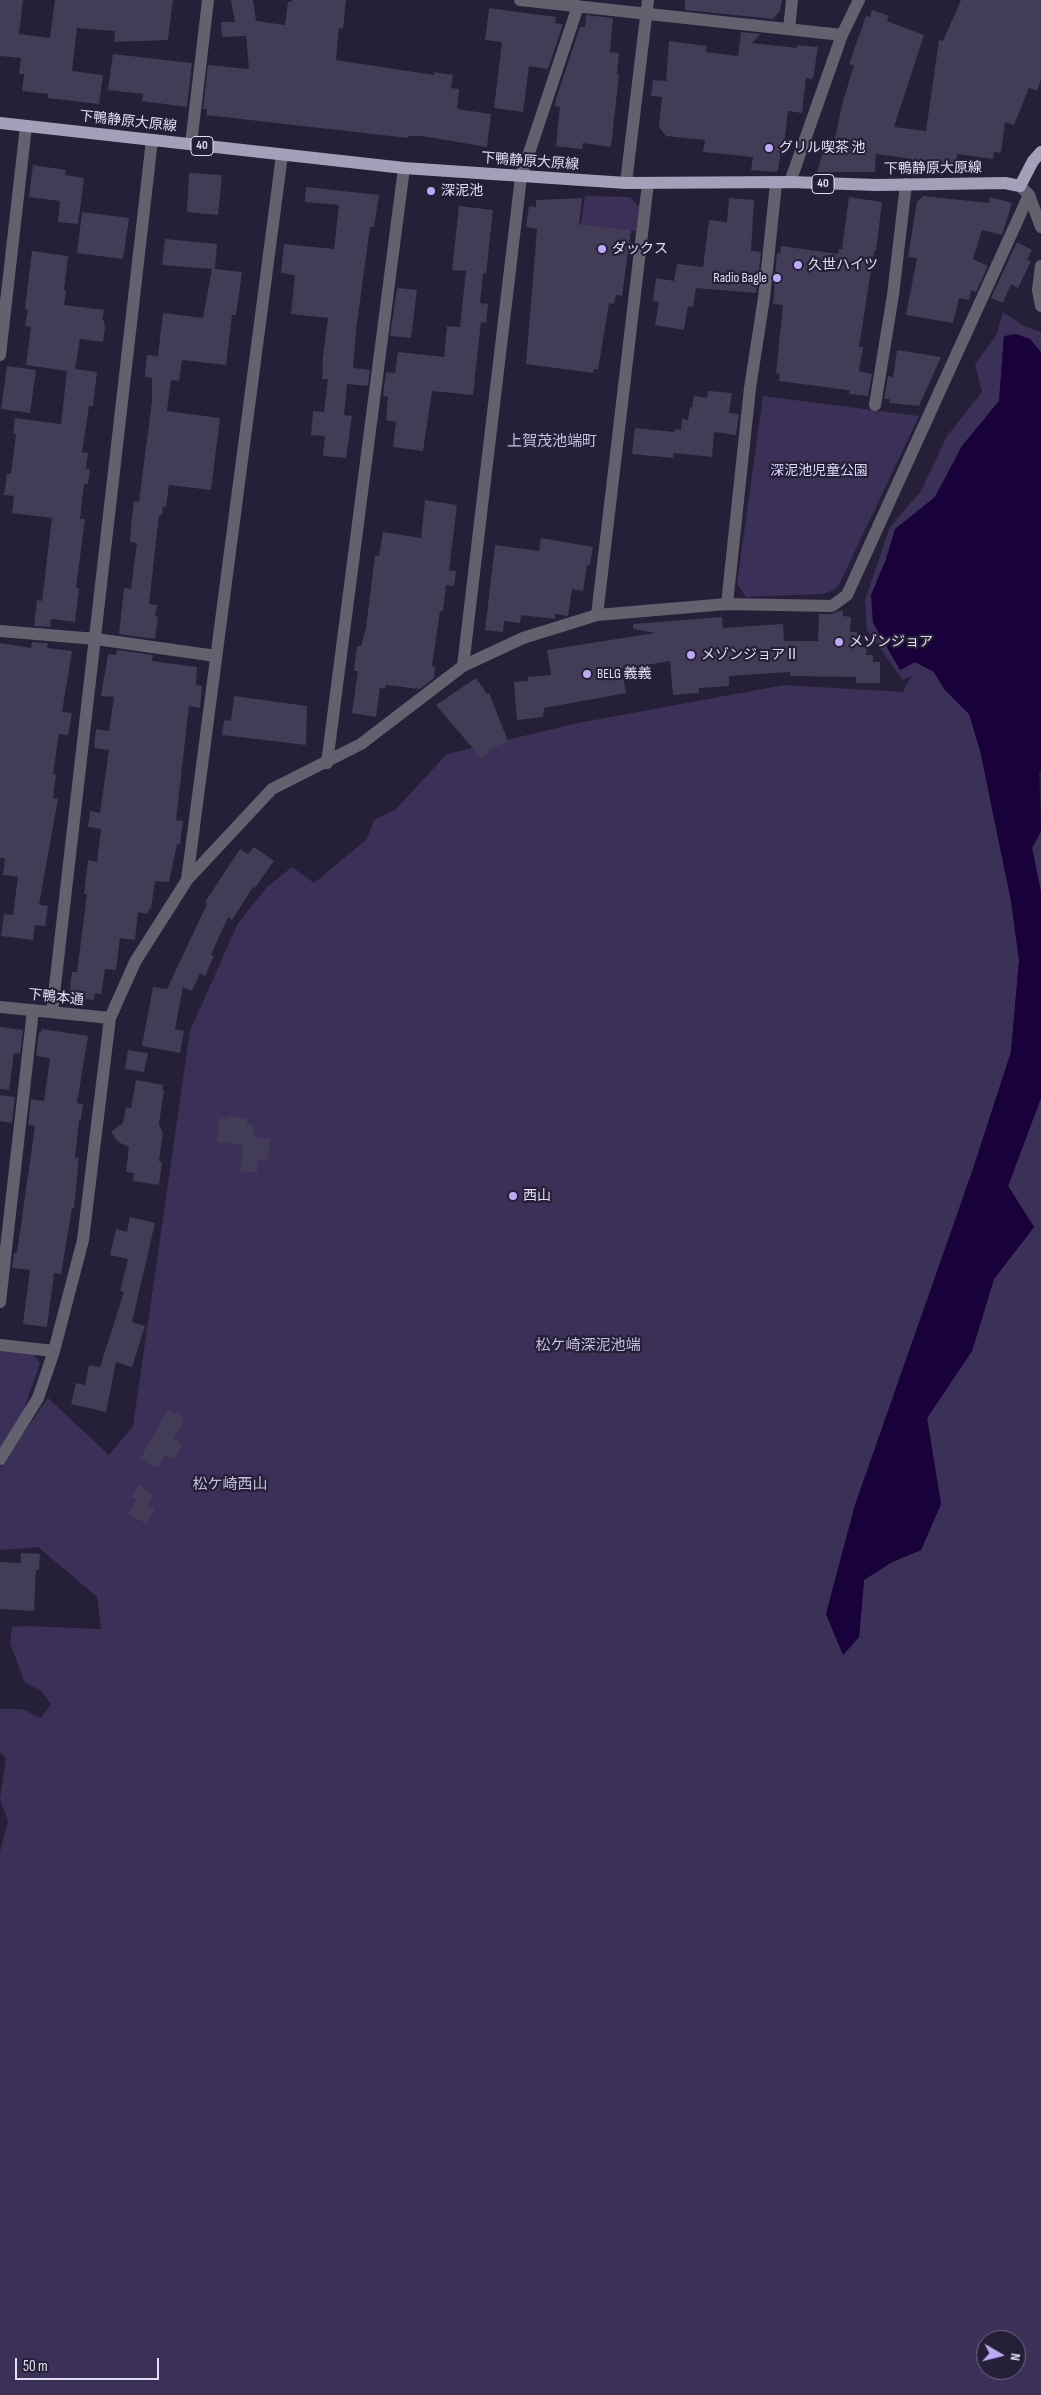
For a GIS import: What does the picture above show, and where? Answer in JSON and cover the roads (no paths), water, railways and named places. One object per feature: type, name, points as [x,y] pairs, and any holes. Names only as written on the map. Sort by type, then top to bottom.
[{"type":"main road","name":"下鴨静原大原線","points":[[0,123],[404,168],[521,177],[626,183],[1005,183],[1024,191]]},
{"type":"main road","points":[[1024,191],[1033,161],[1041,152]]},
{"type":"street","points":[[190,144],[208,0]]},
{"type":"street","points":[[520,0],[842,35]]},
{"type":"street","points":[[626,183],[648,0]]},
{"type":"street","points":[[789,29],[792,0]]},
{"type":"street","points":[[790,182],[842,35],[859,0]]},
{"type":"street","points":[[463,666],[521,177],[578,6]]},
{"type":"street","points":[[0,355],[26,126]]},
{"type":"street","points":[[52,1012],[152,140]]},
{"type":"street","points":[[187,880],[282,154]]},
{"type":"street","points":[[327,763],[404,168]]},
{"type":"street","points":[[597,615],[648,183]]},
{"type":"street","points":[[728,604],[749,398],[764,298],[776,184]]},
{"type":"street","points":[[875,405],[893,295],[906,184]]},
{"type":"street","points":[[1024,191],[1041,227]]},
{"type":"street","points":[[0,1459],[38,1398],[54,1351],[83,1240],[110,1018],[135,962],[187,880],[272,789],[327,763],[361,744],[463,666],[524,638],[597,615],[728,604],[832,606],[848,595],[1024,191]]},
{"type":"street","points":[[1041,266],[1038,290],[1041,306]]},
{"type":"street","points":[[0,630],[96,640],[216,656]]},
{"type":"street","name":"下鴨本通","points":[[0,1006],[110,1018]]},
{"type":"street","points":[[0,1302],[33,1010]]},
{"type":"street","points":[[0,1345],[54,1351]]},
{"type":"place","name":"グリル喫茶 池","points":[[769,148]]},
{"type":"place","name":"深泥池","points":[[431,191]]},
{"type":"place","name":"ダックス","points":[[602,249]]},
{"type":"place","name":"久世ハイツ","points":[[798,265]]},
{"type":"place","name":"Radio Bagle","points":[[777,278]]},
{"type":"place","name":"メゾンジョア","points":[[839,642]]},
{"type":"place","name":"メゾンジョアⅡ","points":[[691,655]]},
{"type":"place","name":"BELG 義義","points":[[587,674]]},
{"type":"place","name":"西山","points":[[513,1196]]},
{"type":"district","name":"上賀茂池端町","points":[[552,442]]},
{"type":"district","name":"松ケ崎深泥池端","points":[[588,1346]]},
{"type":"district","name":"松ケ崎西山","points":[[230,1485]]},
{"type":"park label","name":"深泥池児童公園","points":[[819,471]]}]
